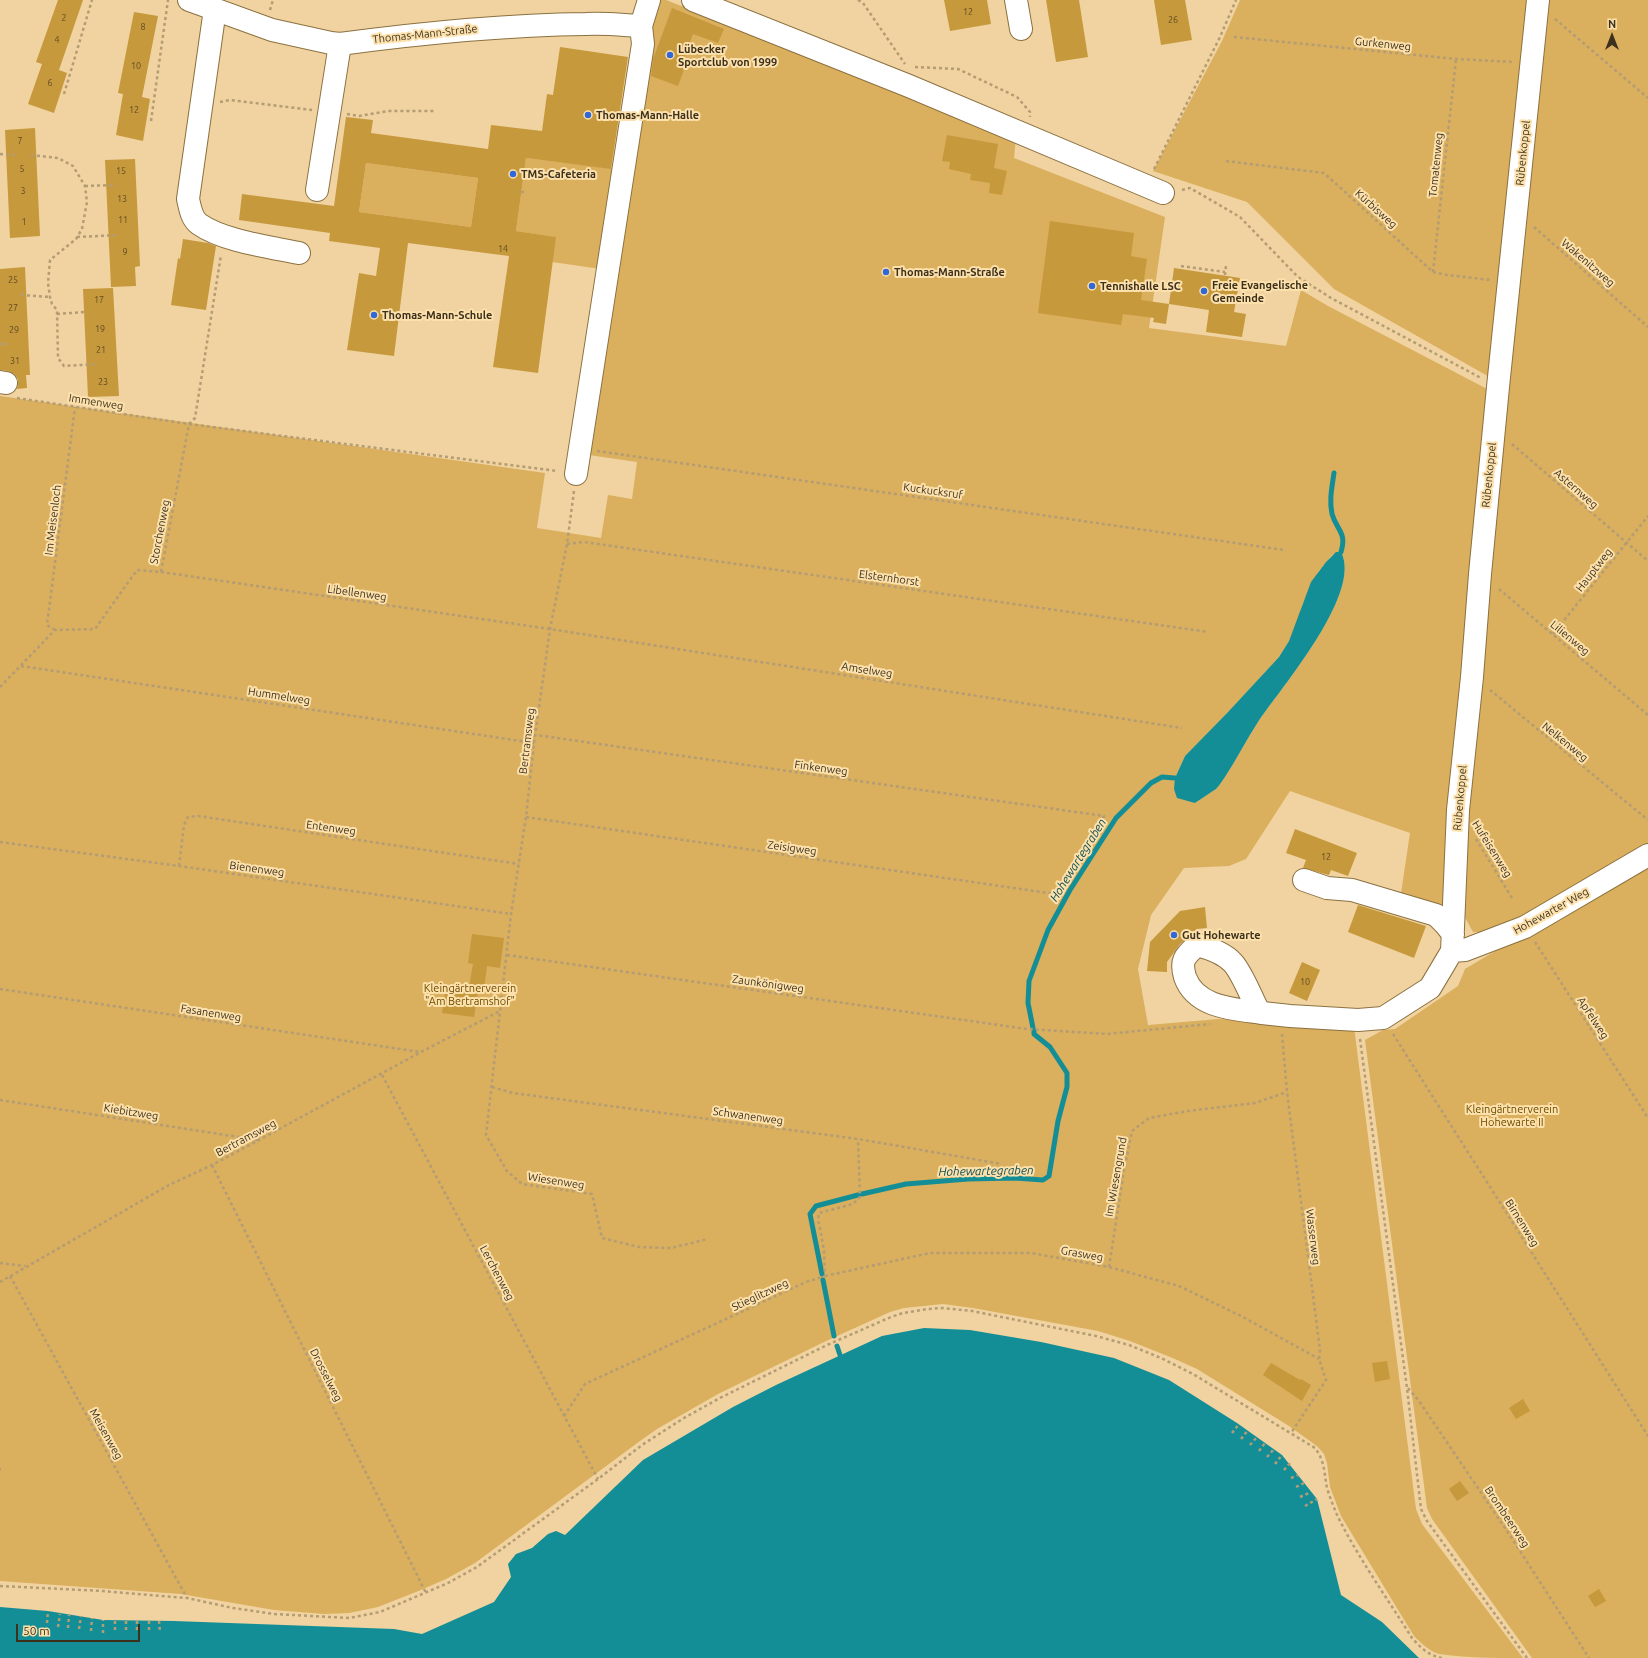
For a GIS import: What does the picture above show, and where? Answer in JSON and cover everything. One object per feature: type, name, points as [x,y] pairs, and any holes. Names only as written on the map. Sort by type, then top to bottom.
[{"type":"street","name":"Thomas-Mann-Straße","points":[[189,0],[272,30],[340,44],[444,31],[527,26],[588,24],[641,26]]},
{"type":"street","points":[[576,474],[642,44],[641,26],[649,0]]},
{"type":"street","points":[[693,0],[908,76],[1029,138],[1154,189]]},
{"type":"street","points":[[1016,0],[1021,29]]},
{"type":"street","name":"Rübenkoppel","points":[[1453,943],[1458,810],[1472,677],[1480,574],[1498,387],[1538,2]]},
{"type":"street","points":[[215,9],[188,199],[191,212],[198,223],[224,237],[300,253]]},
{"type":"street","points":[[317,190],[340,44]]},
{"type":"street","name":"Hohewarter Weg","points":[[1453,943],[1465,950],[1525,927],[1648,855]]},
{"type":"street","points":[[1262,1013],[1358,1020],[1383,1018],[1430,988],[1453,943],[1446,924],[1436,915],[1352,890],[1326,888],[1304,880]]},
{"type":"path","points":[[64,94],[92,0]]},
{"type":"path","points":[[151,121],[168,0]]},
{"type":"path","points":[[858,0],[863,3],[908,76],[958,69],[1017,97],[1030,112],[1029,138]]},
{"type":"path","points":[[1236,0],[1154,189],[1190,188],[1240,217],[1298,277],[1331,298],[1498,387]]},
{"type":"path","points":[[1538,2],[1648,98]]},
{"type":"path","name":"Gurkenweg","points":[[1234,37],[1456,59],[1532,64]]},
{"type":"path","name":"Tomatenweg","points":[[1433,272],[1456,59]]},
{"type":"path","points":[[201,106],[230,100],[358,116],[388,111],[435,111]]},
{"type":"path","points":[[0,154],[16,155]]},
{"type":"path","points":[[31,155],[58,158],[73,166],[85,186],[87,202],[82,229],[77,237],[50,260],[48,283],[52,304],[57,310],[58,358],[64,366],[97,364]]},
{"type":"path","name":"Kürbisweg","points":[[1226,161],[1324,173],[1433,272]]},
{"type":"path","points":[[85,186],[116,185]]},
{"type":"path","name":"Wakenitzweg","points":[[1516,212],[1648,327]]},
{"type":"path","points":[[77,237],[119,235]]},
{"type":"path","name":"Storchenweg","points":[[55,630],[95,629],[137,570],[161,572],[189,424],[195,418],[224,237]]},
{"type":"path","points":[[1181,266],[1225,274],[1226,265]]},
{"type":"path","points":[[1433,272],[1510,282]]},
{"type":"path","points":[[21,295],[50,297]]},
{"type":"path","points":[[57,314],[84,312]]},
{"type":"path","points":[[0,344],[8,344]]},
{"type":"path","name":"Immenweg","points":[[7,387],[75,407],[189,424],[576,474]]},
{"type":"path","name":"Im Meisenloch","points":[[55,630],[47,625],[75,407]]},
{"type":"path","name":"Asternweg","points":[[1494,429],[1648,561]]},
{"type":"path","name":"Kuckucksruf","points":[[580,449],[1284,550]]},
{"type":"path","name":"Bertramsweg","points":[[492,1087],[511,914],[526,817],[534,743],[550,629],[567,544],[576,474]]},
{"type":"path","name":"Hauptweg","points":[[1554,634],[1648,516]]},
{"type":"path","name":"Elsternhorst","points":[[567,544],[584,542],[1208,632]]},
{"type":"path","name":"Libellenweg","points":[[161,572],[550,629]]},
{"type":"path","name":"Lilienweg","points":[[1480,574],[1554,634],[1648,715]]},
{"type":"path","name":"Amselweg","points":[[550,629],[1182,728]]},
{"type":"path","points":[[0,687],[55,630]]},
{"type":"path","name":"Hummelweg","points":[[21,666],[534,743]]},
{"type":"path","name":"Nelkenweg","points":[[1472,677],[1648,820]]},
{"type":"path","name":"Finkenweg","points":[[536,736],[1104,816],[1055,894]]},
{"type":"path","name":"Entenweg","points":[[179,866],[184,825],[188,817],[198,816],[519,864]]},
{"type":"path","name":"Zeisigweg","points":[[526,817],[1055,894]]},
{"type":"path","name":"Hufeisenweg","points":[[1476,838],[1512,898]]},
{"type":"path","name":"Bienenweg","points":[[0,842],[179,866],[511,914]]},
{"type":"path","name":"Apfelweg","points":[[1525,927],[1648,1118]]},
{"type":"path","name":"Zaunkönigweg","points":[[507,955],[1027,1029],[1107,1034],[1218,1023]]},
{"type":"path","name":"Fasanenweg","points":[[0,989],[420,1052]]},
{"type":"path","name":"Bertramsweg","points":[[0,1282],[169,1185],[212,1165],[382,1075],[420,1052],[500,1011]]},
{"type":"path","name":"Birnenweg","points":[[1383,1018],[1648,1436]]},
{"type":"path","points":[[1358,1020],[1407,1388],[1421,1509],[1427,1521],[1527,1658]]},
{"type":"path","name":"Wasserweg","points":[[1282,1031],[1287,1092],[1319,1342],[1319,1359],[1326,1380],[1290,1433]]},
{"type":"path","name":"Lerchenweg","points":[[382,1075],[598,1479]]},
{"type":"path","name":"Schwanenweg","points":[[492,1087],[513,1093],[858,1139],[1002,1164]]},
{"type":"path","name":"Wiesenweg","points":[[492,1087],[486,1135],[507,1171],[522,1184],[592,1194],[602,1238],[639,1247],[671,1248],[708,1239]]},
{"type":"path","name":"Im Wiesengrund","points":[[1109,1267],[1124,1170],[1132,1131],[1149,1118],[1256,1102],[1287,1092]]},
{"type":"path","name":"Kiebitzweg","points":[[0,1100],[259,1140]]},
{"type":"path","points":[[825,1276],[824,1250],[818,1219],[819,1213],[853,1204],[860,1197],[858,1139]]},
{"type":"path","name":"Drosselweg","points":[[212,1165],[426,1593]]},
{"type":"path","name":"Grasweg","points":[[825,1276],[930,1253],[1031,1253],[1109,1267],[1179,1286],[1243,1317],[1319,1359]]},
{"type":"path","points":[[0,1263],[26,1266]]},
{"type":"path","name":"Meisenweg","points":[[10,1276],[187,1598]]},
{"type":"path","name":"Stieglitzweg","points":[[564,1416],[585,1384],[806,1282],[825,1276]]},
{"type":"path","points":[[0,1586],[187,1598],[233,1608],[274,1614],[349,1618],[380,1612],[448,1584],[477,1567],[598,1479],[659,1432],[720,1398],[826,1346],[891,1317],[914,1311],[936,1309],[972,1311],[1096,1336],[1129,1345],[1161,1358],[1193,1374],[1315,1448],[1324,1464],[1327,1488],[1338,1518],[1412,1638],[1421,1648],[1437,1657],[1442,1658]]},
{"type":"path","name":"Brombeerweg","points":[[1407,1388],[1424,1408],[1511,1537],[1589,1658]]},
{"type":"path","points":[[1232,1433],[1239,1424]]},
{"type":"path","points":[[1242,1439],[1248,1430]]},
{"type":"path","points":[[1250,1445],[1257,1437]]},
{"type":"path","points":[[1259,1451],[1265,1443]]},
{"type":"path","points":[[1267,1457],[1274,1449]]},
{"type":"path","points":[[1275,1464],[1282,1455]]},
{"type":"path","points":[[1284,1470],[1290,1463]]},
{"type":"path","points":[[1291,1478],[1298,1474]]},
{"type":"path","points":[[1296,1487],[1304,1483]]},
{"type":"path","points":[[1300,1497],[1311,1492]]},
{"type":"path","points":[[1305,1506],[1317,1499]]},
{"type":"path","points":[[46,1623],[48,1611]]},
{"type":"path","points":[[58,1627],[60,1614]]},
{"type":"path","points":[[68,1628],[70,1615]]},
{"type":"path","points":[[79,1629],[80,1616]]},
{"type":"path","points":[[91,1631],[92,1618]]},
{"type":"path","points":[[103,1620],[103,1633]]},
{"type":"path","points":[[115,1621],[115,1632]]},
{"type":"path","points":[[126,1621],[126,1632]]},
{"type":"path","points":[[137,1621],[137,1632]]},
{"type":"path","points":[[148,1621],[149,1632]]},
{"type":"path","points":[[159,1621],[160,1632]]},
{"type":"green space","name":"Kleingärtnerverein \"Am Bertramshof\"","points":[[657,0],[666,0],[1016,138],[1014,158],[1165,217],[1149,328],[1286,346],[1301,290],[1328,306],[1491,391],[1448,909],[1401,893],[1410,833],[1290,791],[1246,859],[1229,866],[1184,868],[1151,915],[1138,969],[1148,1025],[1219,1019],[1354,1027],[1416,1509],[1422,1524],[1523,1658],[1470,1657],[1439,1654],[1422,1644],[1414,1636],[1341,1516],[1330,1487],[1327,1463],[1324,1454],[1317,1446],[1289,1426],[1197,1369],[1130,1341],[1098,1331],[973,1308],[943,1304],[904,1308],[890,1312],[824,1342],[718,1394],[657,1429],[475,1563],[446,1579],[378,1607],[349,1613],[324,1614],[274,1610],[181,1594],[0,1581],[0,396],[545,473],[537,528],[601,538],[608,495],[632,499],[637,462],[589,455],[649,38]],"holes":[[[1341,552],[1345,570],[1341,591],[1316,640],[1258,722],[1219,785],[1216,789],[1195,803],[1175,778],[1185,756],[1279,657],[1289,641],[1303,603],[1319,571],[1332,555]]]},
{"type":"green space","points":[[1240,0],[1532,0],[1493,379],[1334,289],[1247,202],[1153,171],[1222,41]]},
{"type":"green space","points":[[1545,0],[1648,0],[1648,848],[1501,933],[1473,932],[1461,910],[1464,819]]},
{"type":"green space","points":[[526,158],[616,169],[601,269],[552,262],[555,237],[516,231]]},
{"type":"green space","points":[[366,163],[478,178],[471,227],[359,212]]},
{"type":"green space","name":"Kleingärtnerverein Hohewarte II","points":[[1648,860],[1648,1658],[1532,1658],[1432,1519],[1427,1508],[1365,1040],[1383,1030],[1395,1029],[1458,986],[1465,969]]},
{"type":"water","points":[[1336,552],[1341,552],[1345,570],[1341,591],[1316,640],[1258,722],[1217,788],[1195,803],[1177,798],[1174,789],[1175,778],[1185,756],[1279,657],[1289,641],[1311,582],[1326,562]]},
{"type":"water","points":[[924,1328],[970,1330],[1041,1342],[1114,1358],[1169,1380],[1237,1423],[1282,1455],[1317,1499],[1341,1595],[1382,1622],[1419,1658],[0,1658],[0,1607],[48,1611],[103,1620],[394,1629],[422,1634],[494,1602],[511,1577],[508,1564],[516,1554],[532,1548],[548,1534],[556,1531],[565,1535],[643,1460],[733,1407],[776,1385],[882,1336]]},
{"type":"building","points":[[58,0],[83,0],[59,70],[67,73],[54,113],[28,104],[42,64],[36,62]]},
{"type":"building","points":[[944,0],[987,0],[991,24],[950,31]]},
{"type":"building","points":[[1046,0],[1079,0],[1088,57],[1056,62]]},
{"type":"building","points":[[1154,0],[1185,0],[1192,40],[1161,45]]},
{"type":"building","name":"Lübecker Sportclub von 1999","points":[[672,8],[724,29],[718,43],[693,34],[681,66],[685,67],[678,86],[651,76],[653,59]]},
{"type":"building","points":[[134,12],[158,16],[142,97],[150,99],[143,141],[116,135],[123,94],[118,93]]},
{"type":"building","points":[[560,47],[628,57],[611,169],[526,158],[516,231],[556,237],[538,373],[493,367],[509,256],[408,243],[394,356],[347,350],[359,273],[376,276],[380,248],[329,241],[330,233],[239,220],[242,194],[334,206],[346,117],[373,120],[371,133],[488,149],[491,125],[542,131],[547,94],[553,95]],"holes":[[[366,163],[478,178],[471,227],[359,212]]]},
{"type":"building","points":[[35,128],[40,236],[10,238],[5,130]]},
{"type":"building","points":[[947,135],[998,144],[994,168],[1007,171],[1002,195],[989,193],[990,183],[970,180],[971,174],[949,169],[950,162],[942,161]]},
{"type":"building","points":[[135,159],[140,266],[135,267],[136,286],[111,287],[105,160]]},
{"type":"building","name":"Tennishalle LSC","points":[[1050,221],[1134,233],[1131,256],[1147,259],[1141,300],[1169,304],[1166,324],[1153,322],[1154,318],[1123,314],[1121,325],[1038,313]]},
{"type":"building","points":[[183,239],[208,243],[216,246],[206,310],[171,305],[178,258],[180,259]]},
{"type":"building","points":[[25,267],[30,375],[26,375],[27,388],[17,389],[18,379],[14,374],[8,371],[0,370],[0,269]]},
{"type":"building","name":"Freie Evangelische Gemeinde","points":[[1174,268],[1240,278],[1234,312],[1246,314],[1242,337],[1206,332],[1209,310],[1169,304]]},
{"type":"building","points":[[113,288],[119,396],[88,397],[83,289]]},
{"type":"building","points":[[1295,829],[1357,853],[1348,876],[1331,870],[1329,875],[1303,868],[1306,860],[1286,853]]},
{"type":"building","points":[[1358,905],[1426,926],[1414,958],[1348,932]]},
{"type":"building","name":"Gut Hohewarte","points":[[1205,907],[1207,928],[1197,929],[1180,944],[1167,962],[1167,972],[1147,971],[1150,942],[1180,911]]},
{"type":"building","points":[[472,934],[504,938],[500,968],[487,966],[484,989],[469,987],[473,964],[468,963]]},
{"type":"building","points":[[1302,962],[1320,970],[1307,1001],[1289,993]]},
{"type":"building","points":[[446,986],[478,991],[474,1017],[442,1013]]},
{"type":"building","points":[[1387,1361],[1390,1379],[1375,1382],[1372,1363]]},
{"type":"building","points":[[1271,1363],[1311,1385],[1302,1401],[1263,1375]]},
{"type":"building","points":[[1523,1399],[1530,1411],[1516,1419],[1509,1408]]},
{"type":"building","points":[[1460,1481],[1469,1493],[1457,1501],[1449,1489]]},
{"type":"building","points":[[1599,1589],[1606,1601],[1595,1607],[1588,1596]]},
{"type":"waterway","name":"Hohewartegraben","points":[[1334,473],[1331,494],[1331,509],[1343,540],[1341,552]]},
{"type":"waterway","name":"Hohewartegraben","points":[[1033,1028],[1028,1003],[1029,981],[1048,930],[1070,890],[1116,818],[1151,783],[1162,777],[1175,778]]},
{"type":"waterway","name":"Hohewartegraben","points":[[862,1194],[906,1184],[968,1179],[1015,1178],[1043,1180],[1049,1176],[1058,1121],[1067,1087],[1067,1073],[1050,1047],[1034,1034],[1034,1031]]},
{"type":"waterway","name":"Hohewartegraben","points":[[822,1274],[810,1214],[816,1206],[858,1195]]},
{"type":"waterway","name":"Hohewartegraben","points":[[823,1280],[834,1336]]},
{"type":"waterway","name":"Hohewartegraben","points":[[837,1346],[840,1355]]},
{"type":"place","name":"Lübecker Sportclub von 1999","points":[[670,55]]},
{"type":"place","name":"Thomas-Mann-Halle","points":[[588,115]]},
{"type":"place","name":"TMS-Cafeteria","points":[[513,174]]},
{"type":"place","name":"Thomas-Mann-Straße","points":[[886,272]]},
{"type":"place","name":"Tennishalle LSC","points":[[1092,286]]},
{"type":"place","name":"Freie Evangelische Gemeinde","points":[[1204,291]]},
{"type":"place","name":"Thomas-Mann-Schule","points":[[374,315]]},
{"type":"place","name":"Gut Hohewarte","points":[[1174,935]]}]
